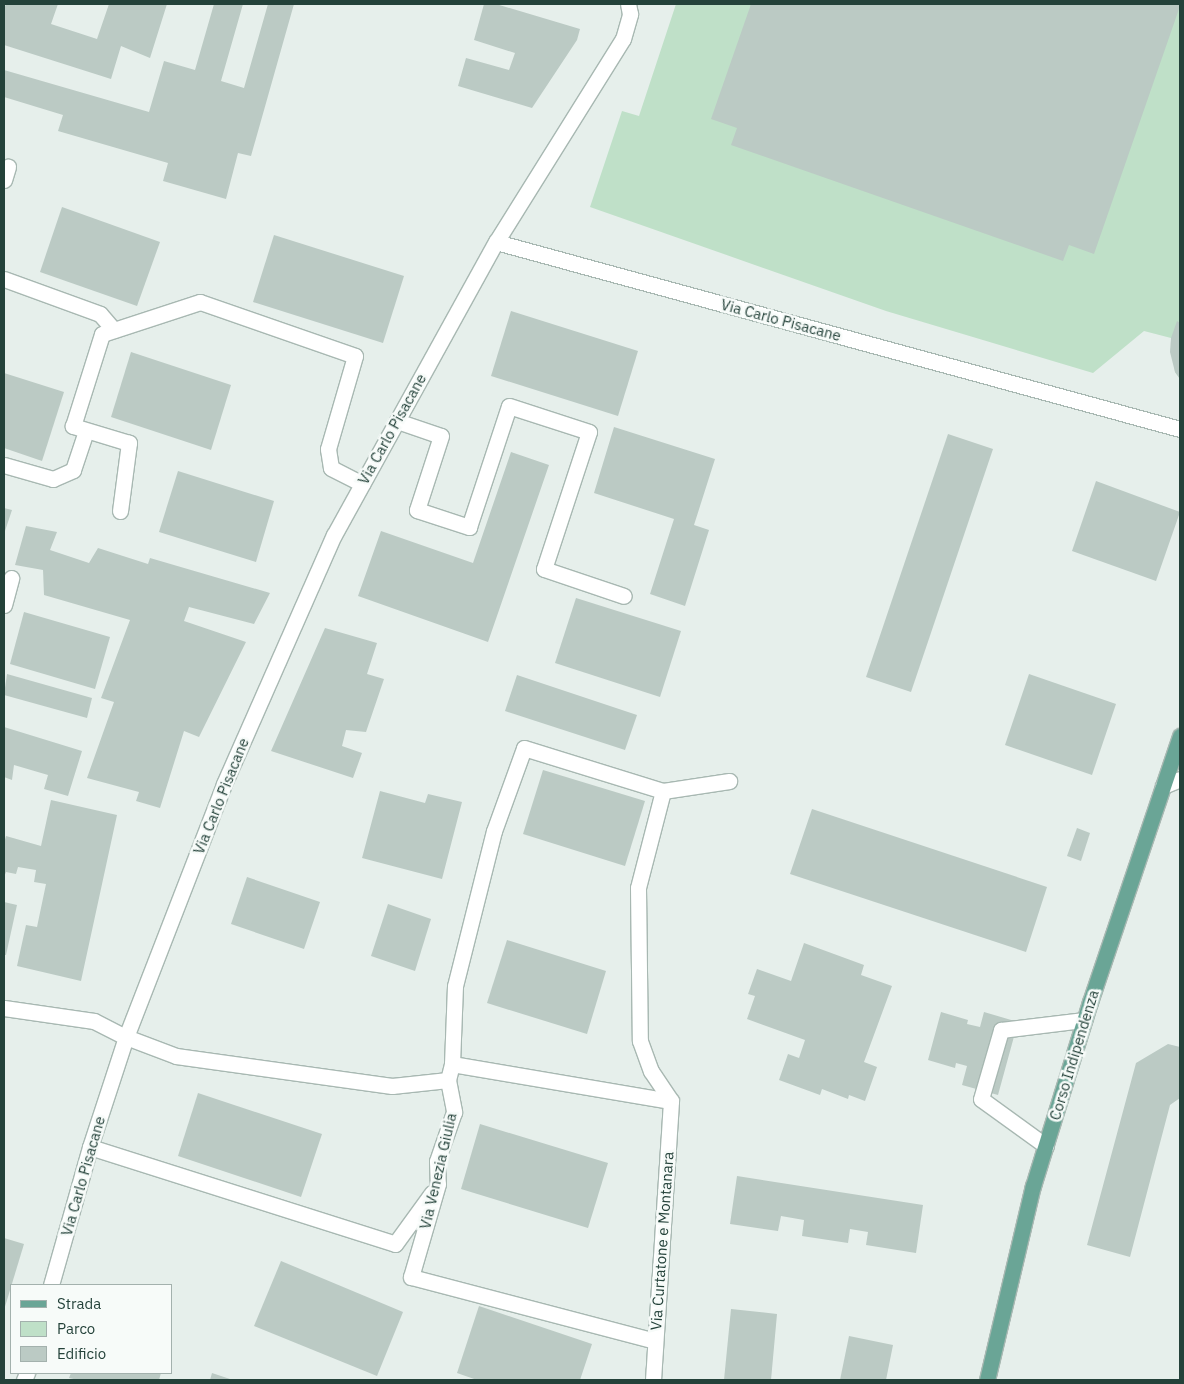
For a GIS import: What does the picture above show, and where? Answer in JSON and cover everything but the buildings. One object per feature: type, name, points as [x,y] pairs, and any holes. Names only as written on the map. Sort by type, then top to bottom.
[{"type":"main road","name":"Corso Indipendenza","points":[[986,1380],[1033,1186],[1084,1020],[1180,736]]},
{"type":"street","points":[[496,242],[622,39],[629,9]]},
{"type":"street","name":"Via Carlo Pisacane","points":[[51,1284],[90,1147],[126,1037],[224,784],[334,535],[496,242],[1180,429]]},
{"type":"street","points":[[4,279],[100,314],[114,330]]},
{"type":"street","points":[[120,512],[129,443],[73,426],[102,334],[200,302],[355,356],[328,449],[331,468],[362,484]]},
{"type":"street","points":[[397,421],[441,436],[417,510],[469,527],[509,406],[589,432],[544,569],[624,596]]},
{"type":"street","points":[[4,465],[53,479],[74,470],[86,431]]},
{"type":"street","points":[[4,605],[11,578]]},
{"type":"street","points":[[4,1008],[94,1021],[126,1037],[176,1056],[392,1086],[448,1080],[452,1064],[455,986],[494,831],[524,748],[664,791],[729,781]]},
{"type":"street","points":[[1163,786],[1180,779]]},
{"type":"street","points":[[664,791],[638,888],[640,1041],[651,1071],[671,1101]]},
{"type":"street","points":[[1046,1146],[981,1099],[1001,1030],[1084,1020]]},
{"type":"street","points":[[452,1064],[671,1101]]},
{"type":"street","name":"Via Venezia Giulia","points":[[448,1080],[454,1112],[437,1161],[438,1184],[411,1277],[655,1341]]},
{"type":"street","name":"Via Curtatone e Montanara","points":[[653,1380],[671,1101]]},
{"type":"street","points":[[90,1147],[395,1244],[438,1184]]},
{"type":"green space","points":[[676,4],[1180,4],[1180,379],[1175,372],[1171,338],[1144,331],[1093,373],[886,311],[590,207],[622,111],[639,116]]}]
